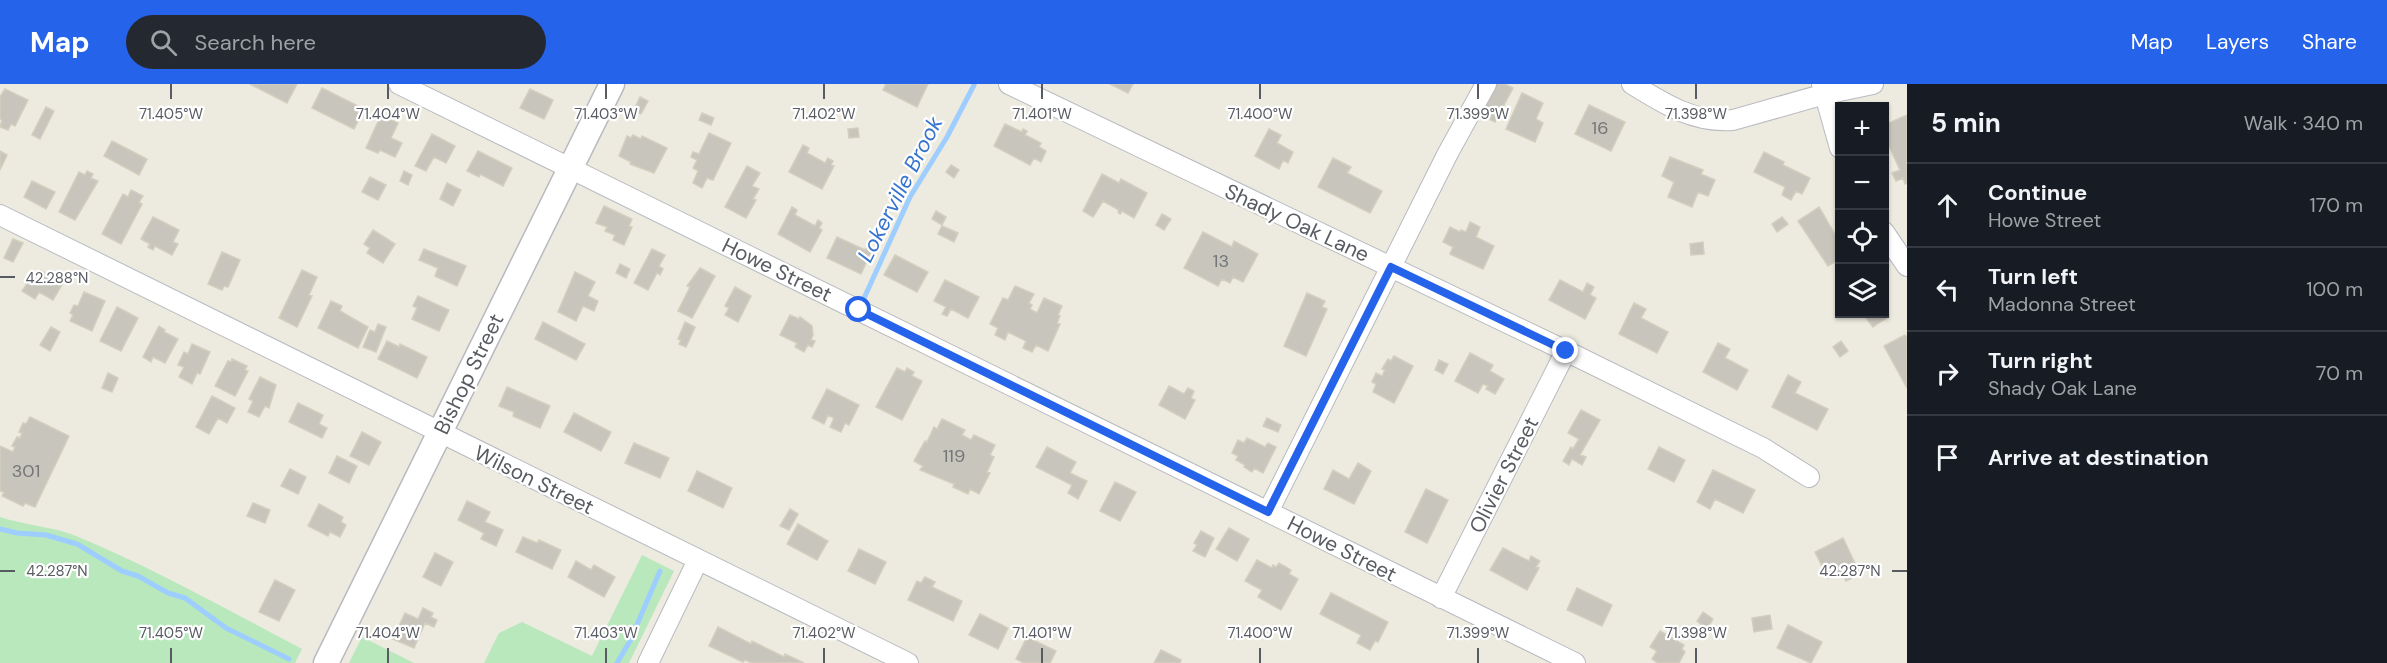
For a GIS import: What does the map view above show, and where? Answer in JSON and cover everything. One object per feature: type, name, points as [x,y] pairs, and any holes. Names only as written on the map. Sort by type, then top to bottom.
[{"type":"street","name":"Howe Street","points":[[399,84],[1575,663]]},
{"type":"street","name":"Bishop Street","points":[[326,663],[612,84]]},
{"type":"street","name":"Shady Oak Lane","points":[[1009,84],[1566,351],[1762,448],[1809,477]]},
{"type":"street","points":[[1268,512],[1448,153],[1486,84]]},
{"type":"street","points":[[1632,84],[1684,113],[1718,121],[1733,120],[1823,89],[1873,84]]},
{"type":"street","points":[[1823,89],[1835,133]]},
{"type":"street","name":"Wilson Street","points":[[0,215],[908,663]]},
{"type":"street","points":[[1889,239],[1907,266]]},
{"type":"street","name":"Olivier Street","points":[[1441,598],[1566,351]]},
{"type":"street","points":[[648,663],[698,560]]},
{"type":"green space","points":[[0,517],[68,533],[105,548],[302,649],[295,663],[0,663]]},
{"type":"green space","points":[[642,555],[674,571],[629,663],[484,663],[499,633],[522,622],[592,656]]},
{"type":"green space","points":[[362,637],[414,663],[349,663]]},
{"type":"building","points":[[250,84],[297,84],[287,103]]},
{"type":"building","points":[[886,84],[928,84],[917,107],[883,90]]},
{"type":"building","points":[[1110,84],[1133,84],[1128,93]]},
{"type":"building","points":[[1494,84],[1505,84],[1513,88],[1495,122],[1478,114]]},
{"type":"building","points":[[322,88],[364,109],[354,129],[312,108]]},
{"type":"building","points":[[5,89],[28,100],[15,126],[11,124],[8,130],[0,127],[2,120],[0,119],[0,97]]},
{"type":"building","points":[[530,89],[553,100],[544,119],[520,108]]},
{"type":"building","points":[[1522,93],[1543,103],[1536,119],[1543,123],[1535,142],[1506,129]]},
{"type":"building","points":[[640,97],[648,101],[641,114],[634,110]]},
{"type":"building","points":[[1589,105],[1625,122],[1611,151],[1575,134]]},
{"type":"building","points":[[46,107],[54,111],[40,139],[32,135]]},
{"type":"building","points":[[702,113],[714,118],[711,125],[699,120]]},
{"type":"building","points":[[381,115],[398,123],[391,138],[402,143],[395,157],[380,150],[378,153],[366,148]]},
{"type":"building","points":[[1907,115],[1907,183],[1905,184],[1903,178],[1896,181],[1892,173],[1900,170],[1889,146],[1889,123]]},
{"type":"building","points":[[1005,124],[1022,132],[1023,129],[1027,131],[1025,135],[1041,143],[1039,147],[1046,151],[1041,162],[1034,158],[1030,165],[994,146]]},
{"type":"building","points":[[858,128],[859,137],[849,138],[848,129]]},
{"type":"building","points":[[1269,129],[1281,135],[1277,143],[1293,152],[1288,163],[1283,160],[1279,169],[1255,156]]},
{"type":"building","points":[[709,133],[731,143],[713,180],[707,178],[702,188],[693,183],[698,171],[693,168],[697,160],[691,157],[693,152],[699,154]]},
{"type":"building","points":[[432,134],[455,146],[446,163],[434,157],[426,171],[415,166]]},
{"type":"building","points":[[633,135],[641,139],[642,136],[667,148],[654,173],[630,164],[631,162],[619,156],[627,136],[631,138]]},
{"type":"building","points":[[112,141],[147,159],[139,175],[104,156]]},
{"type":"building","points":[[803,145],[809,148],[807,153],[825,163],[828,158],[833,161],[831,165],[834,166],[822,189],[789,172]]},
{"type":"building","points":[[0,151],[7,155],[0,170]]},
{"type":"building","points":[[478,151],[512,168],[503,186],[480,174],[479,177],[467,171]]},
{"type":"building","points":[[1764,152],[1784,162],[1783,165],[1810,178],[1802,194],[1796,191],[1791,200],[1782,195],[1785,187],[1754,172]]},
{"type":"building","points":[[1670,157],[1703,170],[1701,174],[1715,180],[1708,196],[1698,192],[1692,207],[1668,197],[1674,182],[1662,176]]},
{"type":"building","points":[[1333,158],[1351,167],[1347,173],[1382,191],[1370,213],[1318,187]]},
{"type":"building","points":[[951,165],[959,170],[954,178],[946,172]]},
{"type":"building","points":[[747,166],[760,173],[752,186],[759,189],[753,199],[756,200],[746,218],[725,207]]},
{"type":"building","points":[[87,171],[93,174],[91,178],[98,181],[75,220],[59,212],[79,172],[85,175]]},
{"type":"building","points":[[404,171],[412,175],[408,185],[400,181]]},
{"type":"building","points":[[1102,174],[1119,183],[1121,179],[1147,193],[1134,218],[1122,211],[1120,214],[1119,210],[1103,201],[1093,217],[1083,211]]},
{"type":"building","points":[[370,177],[386,185],[378,200],[362,192]]},
{"type":"building","points":[[32,181],[55,192],[46,209],[24,197]]},
{"type":"building","points":[[447,183],[461,190],[453,206],[440,199]]},
{"type":"building","points":[[131,190],[143,196],[139,202],[142,204],[121,244],[102,234],[123,194],[128,197]]},
{"type":"building","points":[[604,206],[632,219],[629,226],[632,227],[624,245],[613,240],[615,235],[605,231],[607,227],[596,223]]},
{"type":"building","points":[[792,207],[797,210],[795,215],[815,226],[818,220],[822,223],[819,228],[822,230],[810,252],[778,234]]},
{"type":"building","points":[[1819,207],[1835,234],[1835,262],[1828,266],[1798,221]]},
{"type":"building","points":[[936,211],[946,217],[942,225],[932,219]]},
{"type":"building","points":[[1162,214],[1171,219],[1164,230],[1156,225]]},
{"type":"building","points":[[153,217],[179,230],[173,242],[178,244],[172,255],[155,246],[153,250],[148,247],[150,244],[141,239]]},
{"type":"building","points":[[1782,217],[1788,224],[1777,232],[1772,224]]},
{"type":"building","points":[[1470,222],[1480,227],[1476,237],[1494,246],[1483,269],[1450,254],[1453,247],[1443,242],[1450,227],[1466,232]]},
{"type":"building","points":[[942,226],[958,233],[954,242],[938,234]]},
{"type":"building","points":[[373,230],[395,244],[383,263],[367,253],[370,248],[364,244]]},
{"type":"building","points":[[1203,232],[1232,247],[1234,241],[1258,254],[1243,282],[1233,277],[1230,283],[1222,279],[1218,286],[1184,268]]},
{"type":"building","points":[[837,237],[865,250],[868,245],[873,248],[861,274],[827,258]]},
{"type":"building","points":[[13,239],[23,243],[13,262],[4,258]]},
{"type":"building","points":[[1703,242],[1704,254],[1691,255],[1690,244]]},
{"type":"building","points":[[424,249],[466,266],[457,286],[435,276],[438,268],[419,260]]},
{"type":"building","points":[[652,249],[665,255],[659,266],[663,269],[660,275],[657,273],[648,290],[634,283]]},
{"type":"building","points":[[222,252],[240,260],[228,287],[224,286],[222,290],[208,284]]},
{"type":"building","points":[[895,255],[928,272],[917,292],[884,275]]},
{"type":"building","points":[[620,264],[630,269],[626,278],[616,273]]},
{"type":"building","points":[[700,268],[715,276],[692,318],[678,311],[690,287],[687,286]]},
{"type":"building","points":[[41,270],[48,275],[50,271],[55,274],[53,277],[63,283],[53,300],[39,292],[35,299],[22,291],[28,282],[32,284]]},
{"type":"building","points":[[302,270],[317,277],[309,295],[312,296],[297,327],[279,318]]},
{"type":"building","points":[[575,272],[595,282],[588,296],[598,301],[594,311],[583,306],[576,321],[558,312]]},
{"type":"building","points":[[945,280],[979,297],[968,318],[951,309],[947,316],[942,314],[946,307],[934,301]]},
{"type":"building","points":[[1560,280],[1583,292],[1587,283],[1594,287],[1590,295],[1596,298],[1585,319],[1549,300]]},
{"type":"building","points":[[1015,286],[1034,294],[1029,303],[1032,305],[1030,309],[1037,313],[1044,298],[1062,306],[1057,323],[1060,324],[1048,351],[1036,345],[1032,352],[1023,348],[1026,341],[1008,332],[1005,340],[995,335],[998,328],[990,324],[1003,298],[1008,300]]},
{"type":"building","points":[[735,287],[751,296],[738,322],[725,315],[729,308],[725,306]]},
{"type":"building","points":[[84,292],[105,301],[92,331],[70,321],[73,315],[70,313],[74,305],[78,306]]},
{"type":"building","points":[[1307,293],[1325,301],[1322,307],[1327,309],[1306,356],[1284,346]]},
{"type":"building","points":[[418,296],[449,310],[439,331],[412,319],[417,308],[413,306]]},
{"type":"building","points":[[331,301],[342,306],[340,311],[368,327],[358,348],[318,328]]},
{"type":"building","points":[[1634,303],[1646,309],[1641,318],[1668,332],[1657,353],[1619,334]]},
{"type":"building","points":[[117,307],[138,318],[121,351],[100,341]]},
{"type":"building","points":[[790,315],[799,319],[800,317],[812,326],[811,340],[815,341],[812,347],[808,345],[804,352],[795,347],[797,343],[780,335]]},
{"type":"building","points":[[1866,318],[1886,318],[1873,327]]},
{"type":"building","points":[[543,322],[585,344],[576,360],[535,339]]},
{"type":"building","points":[[685,322],[695,327],[686,347],[679,344],[681,340],[678,339]]},
{"type":"building","points":[[378,324],[386,327],[376,352],[363,347],[370,330],[375,332]]},
{"type":"building","points":[[159,326],[165,330],[164,332],[178,339],[165,363],[153,357],[151,362],[143,357]]},
{"type":"building","points":[[51,327],[60,332],[50,351],[40,345]]},
{"type":"building","points":[[1905,335],[1907,337],[1907,388],[1884,346]]},
{"type":"building","points":[[387,341],[399,347],[400,344],[427,357],[417,378],[378,359]]},
{"type":"building","points":[[1841,341],[1848,351],[1840,357],[1833,347]]},
{"type":"building","points":[[1718,343],[1730,349],[1725,358],[1748,370],[1737,390],[1703,372]]},
{"type":"building","points":[[192,344],[210,352],[200,374],[197,373],[192,384],[179,377],[184,367],[178,365],[184,352],[188,354]]},
{"type":"building","points":[[1470,353],[1493,365],[1490,371],[1504,379],[1495,394],[1486,389],[1488,386],[1483,384],[1478,393],[1455,381]]},
{"type":"building","points":[[1394,356],[1413,366],[1394,403],[1373,392],[1376,384],[1372,382],[1376,373],[1382,376],[1385,370],[1382,369],[1388,359],[1391,361]]},
{"type":"building","points":[[232,359],[247,366],[245,370],[248,371],[235,396],[215,386],[228,361],[231,362]]},
{"type":"building","points":[[1439,360],[1448,364],[1443,374],[1435,370]]},
{"type":"building","points":[[897,368],[905,372],[907,368],[914,372],[912,376],[922,381],[902,420],[876,407]]},
{"type":"building","points":[[108,373],[118,378],[112,392],[102,388]]},
{"type":"building","points":[[1788,375],[1801,382],[1795,393],[1828,409],[1817,430],[1772,407]]},
{"type":"building","points":[[260,377],[276,385],[269,408],[265,406],[259,417],[248,412],[253,401],[249,399]]},
{"type":"building","points":[[1169,386],[1184,394],[1188,388],[1194,391],[1191,398],[1195,400],[1185,419],[1159,405]]},
{"type":"building","points":[[507,387],[550,406],[540,428],[513,416],[514,412],[499,406]]},
{"type":"building","points":[[827,389],[859,405],[849,425],[845,423],[841,432],[830,427],[834,418],[828,415],[824,424],[812,418]]},
{"type":"building","points":[[212,396],[235,408],[227,423],[218,418],[209,434],[196,427]]},
{"type":"building","points":[[298,403],[323,415],[319,424],[327,428],[322,438],[289,422]]},
{"type":"building","points":[[1581,410],[1600,420],[1580,455],[1586,457],[1582,465],[1572,459],[1569,465],[1563,461],[1579,439],[1568,433]]},
{"type":"building","points":[[574,413],[611,432],[601,451],[564,432]]},
{"type":"building","points":[[30,417],[69,436],[35,507],[25,503],[23,506],[2,496],[4,492],[0,491],[0,446],[13,452],[15,447],[12,446],[17,437],[20,438],[22,433],[19,432],[23,423],[26,424]]},
{"type":"building","points":[[1267,418],[1281,425],[1278,432],[1263,426]]},
{"type":"building","points":[[942,419],[965,430],[962,435],[971,440],[974,435],[995,445],[990,455],[994,457],[987,472],[990,473],[979,494],[970,489],[968,494],[953,487],[954,484],[920,470],[923,466],[914,461],[934,427],[937,429]]},
{"type":"building","points":[[362,432],[381,442],[369,465],[350,456]]},
{"type":"building","points":[[1247,438],[1265,447],[1268,443],[1276,447],[1263,473],[1254,468],[1252,472],[1244,467],[1245,465],[1236,460],[1238,456],[1232,453],[1238,440],[1244,443]]},
{"type":"building","points":[[634,443],[669,458],[660,478],[625,463]]},
{"type":"building","points":[[1047,447],[1076,462],[1070,473],[1087,481],[1078,499],[1068,493],[1072,485],[1036,467]]},
{"type":"building","points":[[1659,447],[1685,460],[1674,482],[1648,469]]},
{"type":"building","points":[[337,456],[357,466],[349,483],[329,473]]},
{"type":"building","points":[[1358,463],[1371,471],[1354,504],[1324,489],[1333,470],[1349,479]]},
{"type":"building","points":[[290,469],[306,477],[298,494],[281,486]]},
{"type":"building","points":[[1713,470],[1755,490],[1743,513],[1715,499],[1710,509],[1697,502]]},
{"type":"building","points":[[697,471],[732,488],[723,508],[688,491]]},
{"type":"building","points":[[1115,482],[1136,492],[1120,521],[1100,511]]},
{"type":"building","points":[[1426,489],[1448,500],[1427,543],[1405,532]]},
{"type":"building","points":[[467,501],[490,512],[485,522],[503,530],[496,546],[481,539],[484,533],[458,520]]},
{"type":"building","points":[[253,503],[270,510],[265,523],[247,516]]},
{"type":"building","points":[[319,504],[343,517],[341,522],[346,525],[340,537],[330,532],[328,536],[308,526]]},
{"type":"building","points":[[790,509],[798,514],[789,530],[780,526]]},
{"type":"building","points":[[798,524],[828,541],[817,560],[787,544]]},
{"type":"building","points":[[1229,528],[1249,539],[1237,561],[1216,549]]},
{"type":"building","points":[[1201,531],[1214,538],[1205,557],[1193,551],[1197,545],[1194,543]]},
{"type":"building","points":[[523,537],[537,543],[539,540],[561,550],[552,569],[516,552]]},
{"type":"building","points":[[1843,538],[1860,574],[1846,581],[1842,573],[1828,578],[1815,552]]},
{"type":"building","points":[[1503,548],[1529,561],[1531,556],[1540,561],[1536,567],[1539,568],[1527,590],[1490,570]]},
{"type":"building","points":[[859,549],[886,562],[875,584],[848,571]]},
{"type":"building","points":[[435,553],[453,562],[441,586],[423,577]]},
{"type":"building","points":[[1257,560],[1272,568],[1273,565],[1276,567],[1279,563],[1291,570],[1289,574],[1298,579],[1281,610],[1258,597],[1262,590],[1245,581]]},
{"type":"building","points":[[576,561],[591,570],[594,565],[615,577],[604,597],[568,577]]},
{"type":"building","points":[[925,577],[935,582],[932,587],[962,601],[953,621],[908,600],[917,581],[921,583]]},
{"type":"building","points":[[275,580],[295,590],[279,621],[259,612]]},
{"type":"building","points":[[1577,588],[1612,605],[1602,626],[1567,610]]},
{"type":"building","points":[[1331,593],[1388,622],[1378,642],[1375,641],[1370,650],[1357,643],[1361,635],[1320,614]]},
{"type":"building","points":[[423,608],[433,613],[431,617],[437,620],[434,627],[425,623],[414,648],[393,639],[405,613],[418,619]]},
{"type":"building","points":[[1703,612],[1713,619],[1707,629],[1697,621]]},
{"type":"building","points":[[980,614],[1008,628],[998,649],[969,635]]},
{"type":"building","points":[[1770,615],[1772,629],[1754,632],[1752,618]]},
{"type":"building","points":[[1788,625],[1822,642],[1811,663],[1777,648]]},
{"type":"building","points":[[718,627],[751,644],[752,641],[784,657],[785,654],[804,663],[752,663],[745,660],[743,662],[709,646]]},
{"type":"building","points":[[1660,631],[1684,645],[1682,649],[1685,652],[1679,663],[1658,663],[1652,659],[1657,651],[1650,647]]},
{"type":"building","points":[[1027,637],[1056,651],[1050,663],[1024,663],[1016,659]]},
{"type":"building","points":[[1161,650],[1181,660],[1180,663],[1154,663]]},
{"type":"waterway","name":"Lokerville Brook","points":[[860,307],[910,197],[947,137],[974,85]]},
{"type":"waterway","points":[[0,529],[46,535],[77,544],[122,571],[138,576],[168,593],[185,598],[226,628],[289,659]]},
{"type":"waterway","name":"Lokerville Brook","points":[[617,663],[630,641],[660,571]]},
{"type":"route","points":[[859,310],[1268,512],[1391,267],[1566,351]]}]
